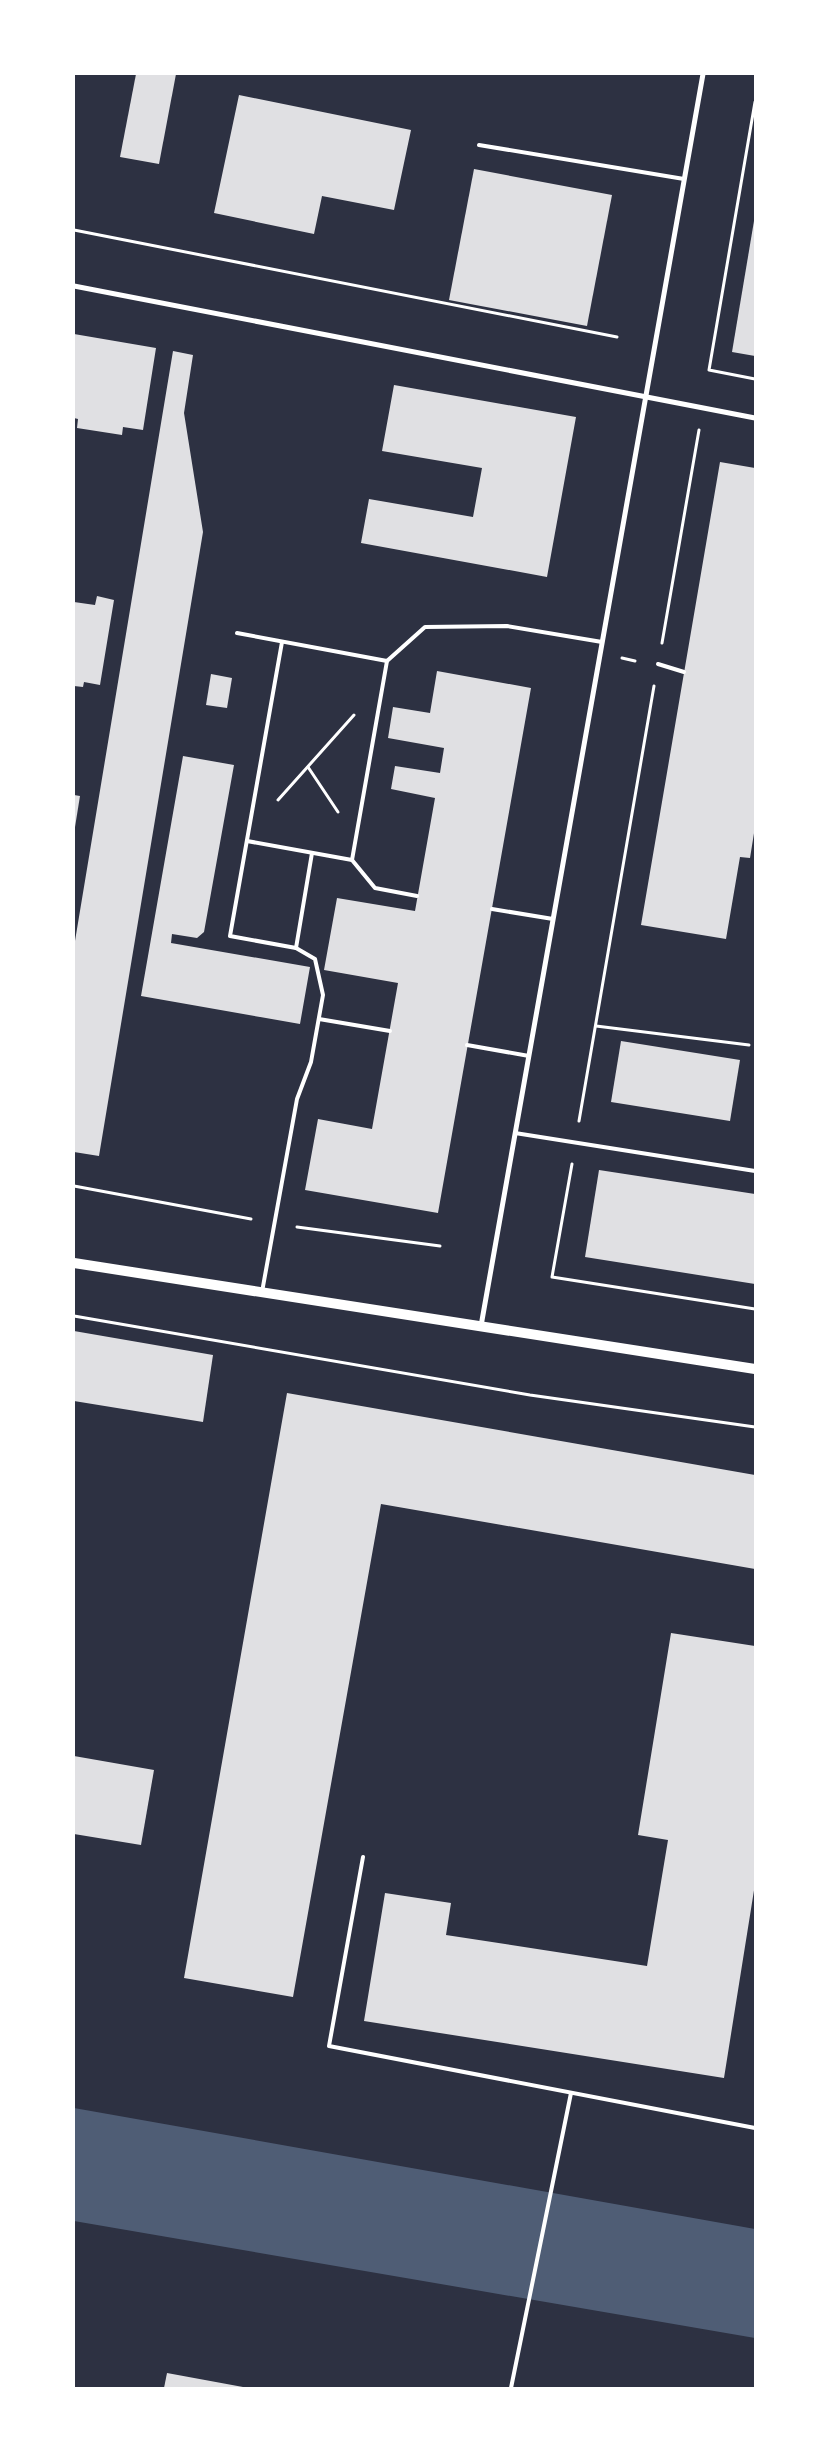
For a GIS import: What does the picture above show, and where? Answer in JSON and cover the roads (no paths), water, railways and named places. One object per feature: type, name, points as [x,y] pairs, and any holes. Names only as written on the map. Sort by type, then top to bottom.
[{"type":"main road","points":[[74,1263],[755,1369]]},
{"type":"street","points":[[481,1326],[703,74]]},
{"type":"street","points":[[74,286],[755,418]]},
{"type":"lane","points":[[479,145],[684,178]]},
{"type":"lane","points":[[352,860],[388,661],[425,627],[507,626],[602,642]]},
{"type":"lane","points":[[236,633],[388,661]]},
{"type":"lane","points":[[262,1292],[297,1099],[311,1062],[323,995],[315,959],[296,948],[230,936],[282,642]]},
{"type":"lane","points":[[658,664],[684,672]]},
{"type":"lane","points":[[246,841],[352,860],[375,888],[418,896]]},
{"type":"lane","points":[[296,948],[312,853]]},
{"type":"lane","points":[[492,909],[553,919]]},
{"type":"lane","points":[[319,1019],[390,1031]]},
{"type":"lane","points":[[467,1045],[529,1056]]},
{"type":"lane","points":[[515,1132],[755,1171]]},
{"type":"lane","points":[[363,1857],[330,2046],[755,2128]]},
{"type":"lane","points":[[511,2388],[555,2164],[571,2093]]},
{"type":"water","points":[[74,2108],[755,2229],[755,2338],[74,2221]]}]
